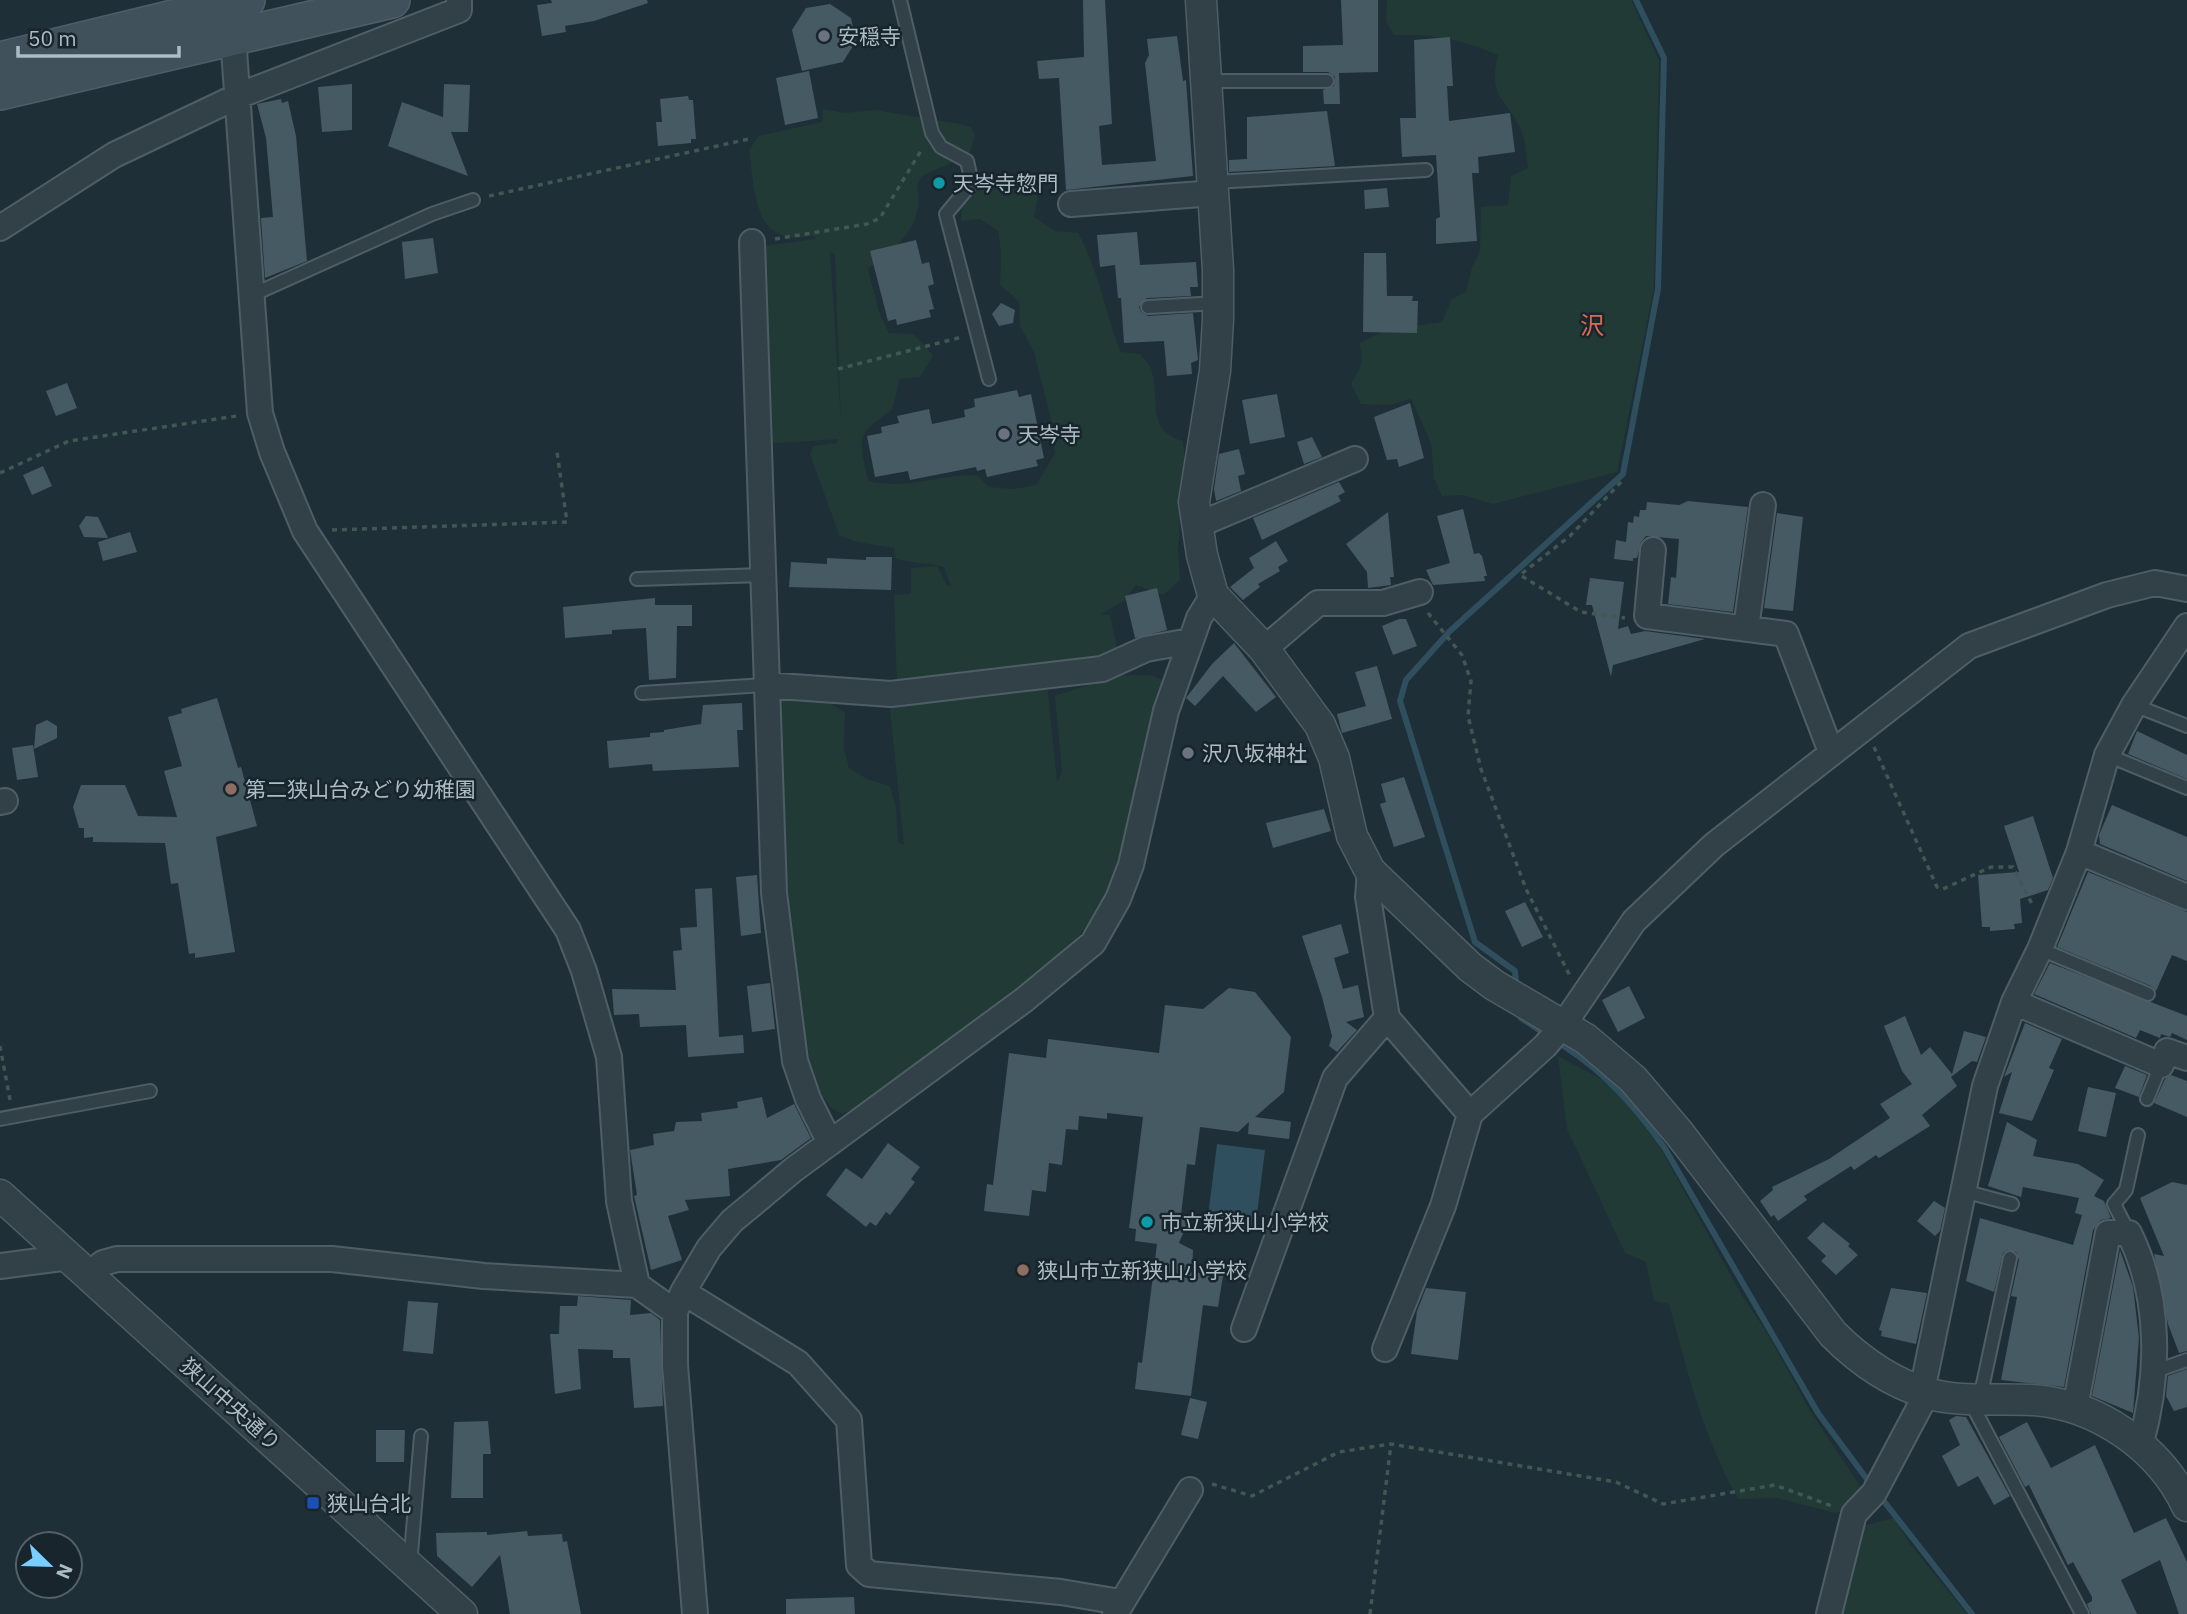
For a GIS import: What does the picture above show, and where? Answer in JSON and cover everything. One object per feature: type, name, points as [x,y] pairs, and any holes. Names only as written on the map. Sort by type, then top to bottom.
[{"type":"main road","points":[[0,60],[236,10],[392,0]]},
{"type":"main road","points":[[0,92],[236,10]]},
{"type":"street","points":[[0,228],[114,155],[237,96],[458,10],[458,0]]},
{"type":"street","points":[[1201,0],[1214,188],[1218,303],[1214,372],[1194,502],[1202,555],[1213,595],[1264,649],[1309,707],[1324,733],[1334,758],[1352,836],[1370,871],[1470,967],[1504,991],[1564,1024],[1609,1056],[1633,1079],[1679,1133],[1833,1334],[1871,1367],[1924,1392],[1974,1399],[2036,1401],[2075,1408],[2113,1426],[2140,1446],[2168,1473],[2187,1506]]},
{"type":"street","points":[[236,10],[237,96],[250,296],[260,413],[272,452],[305,531],[568,930],[584,971],[609,1057],[619,1200],[637,1286]]},
{"type":"street","points":[[1071,204],[1214,188]]},
{"type":"street","points":[[752,242],[774,893],[795,1060],[808,1099],[830,1143]]},
{"type":"street","points":[[1198,525],[1355,459]]},
{"type":"street","points":[[1746,628],[1763,505]]},
{"type":"street","points":[[1653,550],[1647,616],[1786,634],[1830,752]]},
{"type":"street","points":[[1385,1349],[1443,1206],[1470,1114],[1545,1046],[1564,1024],[1634,921],[1714,845],[1969,646],[2107,595],[2155,583],[2187,589]]},
{"type":"street","points":[[1264,649],[1318,603],[1383,603],[1420,592]]},
{"type":"street","points":[[695,1614],[675,1365],[679,1302],[709,1248],[732,1221],[830,1143],[1024,1000],[1093,943],[1118,899],[1131,865],[1166,711],[1190,641],[1213,595]]},
{"type":"street","points":[[1829,1614],[1854,1514],[1874,1493],[1924,1392],[1985,1086],[2014,1002],[2040,949],[2079,852],[2107,755],[2134,705],[2187,626]]},
{"type":"street","points":[[765,685],[891,694],[1102,669],[1146,649],[1190,641]]},
{"type":"street","points":[[2079,852],[2187,897]]},
{"type":"street","points":[[1370,871],[1368,897],[1387,1018],[1470,1114]]},
{"type":"street","points":[[2014,1002],[2161,1065],[2167,1051],[2187,1058]]},
{"type":"street","points":[[1244,1329],[1335,1078],[1387,1018]]},
{"type":"street","name":"狭山中央通り","points":[[0,1195],[462,1614]]},
{"type":"street","points":[[2075,1408],[2108,1233],[2129,1233],[2141,1257],[2153,1311],[2153,1372],[2140,1446]]},
{"type":"street","points":[[0,1266],[79,1265],[117,1259],[332,1259],[484,1276],[637,1286],[679,1302],[798,1363],[849,1420],[859,1565],[869,1574],[1061,1592],[1118,1608],[1190,1490]]},
{"type":"lane","points":[[900,0],[932,133],[940,147],[967,160],[972,183],[946,214],[989,379]]},
{"type":"lane","points":[[1207,81],[1327,81]]},
{"type":"lane","points":[[1214,188],[1426,170]]},
{"type":"lane","points":[[250,296],[432,215],[473,200]]},
{"type":"lane","points":[[1148,307],[1218,303]]},
{"type":"lane","points":[[637,579],[763,575]]},
{"type":"lane","points":[[642,693],[765,685]]},
{"type":"lane","points":[[2134,705],[2187,726]]},
{"type":"lane","points":[[2107,755],[2187,788]]},
{"type":"lane","points":[[2040,949],[2148,994]]},
{"type":"lane","points":[[2147,1099],[2161,1065]]},
{"type":"lane","points":[[6,1117],[150,1091]]},
{"type":"lane","points":[[2129,1233],[2113,1204],[2126,1190],[2138,1135]]},
{"type":"lane","points":[[1963,1191],[2012,1204]]},
{"type":"lane","points":[[2010,1258],[1974,1399],[2082,1614]]},
{"type":"lane","points":[[2153,1372],[2187,1360]]},
{"type":"lane","points":[[410,1567],[421,1436]]},
{"type":"path","points":[[752,242],[867,224],[880,218],[932,133]]},
{"type":"path","points":[[473,200],[749,139]]},
{"type":"path","points":[[838,369],[978,333]]},
{"type":"path","points":[[0,473],[69,441],[260,413]]},
{"type":"path","points":[[305,531],[567,522],[557,452]]},
{"type":"path","points":[[1622,482],[1570,536],[1520,575],[1581,612],[1635,620],[1647,616]]},
{"type":"path","points":[[1440,630],[1455,644],[1471,681],[1468,716],[1480,769],[1505,838],[1526,889],[1581,996]]},
{"type":"path","points":[[1865,726],[1937,887],[1943,889],[1991,867],[2013,867],[2037,913],[2052,920]]},
{"type":"path","points":[[0,1046],[6,1117]]},
{"type":"path","points":[[1190,1490],[1201,1480],[1252,1496],[1339,1452],[1391,1444],[1616,1482],[1663,1504],[1776,1485],[1854,1514]]},
{"type":"path","points":[[1370,1614],[1391,1444]]},
{"type":"green space","points":[[1387,0],[1631,0],[1659,60],[1654,287],[1617,472],[1493,504],[1463,495],[1442,496],[1434,478],[1431,443],[1411,399],[1390,405],[1361,404],[1351,383],[1361,364],[1359,343],[1386,330],[1442,322],[1452,299],[1466,292],[1472,267],[1480,251],[1481,207],[1508,205],[1511,176],[1528,168],[1521,130],[1496,89],[1495,69],[1498,55],[1447,39],[1422,35],[1394,35],[1386,21]]},
{"type":"green space","points":[[823,109],[845,113],[875,110],[960,124],[971,127],[975,136],[969,155],[922,176],[917,185],[917,212],[913,224],[899,243],[868,269],[879,312],[889,333],[914,334],[933,356],[920,377],[900,379],[892,410],[865,433],[862,447],[868,481],[897,484],[977,475],[989,487],[1013,489],[1036,485],[1055,453],[1051,419],[1034,352],[1020,326],[1019,301],[1000,285],[1001,253],[998,231],[980,219],[961,221],[962,204],[979,191],[993,185],[1029,186],[1038,195],[1034,217],[1055,231],[1078,233],[1091,262],[1121,352],[1140,354],[1149,365],[1159,422],[1171,436],[1183,441],[1185,463],[1178,548],[1180,580],[1163,595],[1136,585],[1124,601],[1101,614],[1110,615],[1119,657],[897,684],[894,595],[911,594],[911,568],[937,566],[947,586],[951,586],[944,567],[901,560],[895,558],[894,548],[857,542],[839,535],[810,454],[813,446],[837,443],[838,439],[765,444],[757,247],[816,239],[812,236],[793,237],[778,234],[768,225],[761,213],[756,199],[749,150],[759,136],[822,122]],"holes":[[[830,252],[835,255],[841,422]]]},
{"type":"green space","points":[[1117,675],[1150,675],[1163,680],[1141,761],[1128,846],[1110,896],[1063,956],[860,1106],[842,1114],[831,1108],[801,1064],[784,907],[778,698],[827,702],[845,712],[844,748],[849,768],[867,779],[890,786],[896,807],[898,842],[904,845],[889,701],[1047,683],[1057,782],[1062,772],[1055,696]]},
{"type":"green space","points":[[1558,1056],[1610,1084],[1657,1142],[1741,1294],[1766,1331],[1812,1414],[1861,1487],[1855,1508],[1835,1513],[1777,1498],[1738,1499],[1706,1428],[1669,1304],[1654,1301],[1646,1262],[1625,1253],[1567,1129]]},
{"type":"green space","points":[[1894,1518],[1910,1544],[1967,1614],[1838,1614],[1863,1526]]},
{"type":"water","points":[[1217,1144],[1265,1150],[1255,1230],[1207,1224]]},
{"type":"building","points":[[551,0],[647,0],[648,3],[594,21],[565,26],[566,32],[542,36],[537,5],[552,3]]},
{"type":"building","points":[[1083,0],[1105,0],[1112,124],[1099,126],[1102,165],[1156,161],[1145,63],[1149,55],[1147,39],[1177,36],[1183,81],[1186,80],[1193,176],[1066,190],[1059,78],[1039,79],[1037,61],[1084,57]]},
{"type":"building","points":[[1341,0],[1378,0],[1378,72],[1339,73],[1340,104],[1324,104],[1323,90],[1334,86],[1335,77],[1328,72],[1303,72],[1303,46],[1343,45]]},
{"type":"building","name":"安穏寺","points":[[830,4],[851,18],[856,41],[843,62],[802,71],[792,30],[806,8]]},
{"type":"building","points":[[1450,37],[1453,86],[1447,86],[1449,121],[1510,113],[1515,152],[1478,157],[1479,173],[1472,173],[1477,241],[1436,244],[1436,219],[1440,217],[1436,155],[1402,157],[1400,118],[1416,118],[1414,40]]},
{"type":"building","points":[[809,71],[818,118],[785,125],[776,78]]},
{"type":"building","points":[[352,84],[352,130],[322,132],[318,87]]},
{"type":"building","points":[[444,84],[470,85],[468,132],[451,132],[468,176],[388,146],[402,102],[443,117]]},
{"type":"building","points":[[688,96],[689,100],[693,100],[696,139],[691,139],[691,143],[658,146],[656,122],[662,122],[660,99]]},
{"type":"building","points":[[281,99],[282,103],[288,101],[296,136],[307,261],[265,278],[261,218],[273,217],[266,138],[257,104]]},
{"type":"building","points":[[1327,111],[1335,166],[1229,172],[1229,160],[1247,159],[1247,117]]},
{"type":"building","points":[[1387,188],[1389,207],[1365,209],[1364,190]]},
{"type":"building","points":[[1137,232],[1140,265],[1196,262],[1198,287],[1190,287],[1191,296],[1147,298],[1139,307],[1141,312],[1148,316],[1193,313],[1198,360],[1191,363],[1192,374],[1167,376],[1164,341],[1124,343],[1121,298],[1118,298],[1115,265],[1100,267],[1097,235]]},
{"type":"building","points":[[433,238],[438,273],[405,279],[402,242]]},
{"type":"building","points":[[916,240],[922,264],[929,262],[934,284],[928,286],[934,309],[929,310],[931,317],[897,325],[896,319],[888,321],[870,251]]},
{"type":"building","points":[[1364,253],[1386,253],[1387,296],[1413,296],[1412,301],[1418,301],[1417,333],[1363,332]]},
{"type":"building","points":[[1001,303],[1015,310],[1013,323],[999,326],[992,314]]},
{"type":"building","points":[[67,383],[77,408],[56,416],[46,391]]},
{"type":"building","points":[[1017,390],[1019,397],[1031,394],[1044,458],[1036,460],[1038,466],[987,477],[985,469],[977,471],[976,467],[910,480],[908,471],[875,477],[867,436],[882,433],[881,427],[899,423],[897,416],[929,409],[932,424],[965,417],[964,410],[975,407],[974,399]]},
{"type":"building","points":[[1277,394],[1285,437],[1250,444],[1242,400]]},
{"type":"building","points":[[1410,403],[1424,458],[1399,467],[1397,459],[1387,460],[1374,417]]},
{"type":"building","points":[[1312,437],[1322,457],[1304,464],[1297,442]]},
{"type":"building","points":[[1239,449],[1245,474],[1238,476],[1241,491],[1216,501],[1214,489],[1219,454]]},
{"type":"building","points":[[43,466],[52,486],[32,495],[23,475]]},
{"type":"building","points":[[1339,482],[1345,492],[1338,496],[1341,501],[1262,540],[1253,518]]},
{"type":"building","points":[[1688,501],[1748,507],[1733,612],[1668,604],[1671,577],[1676,578],[1679,539],[1646,536],[1641,542],[1637,558],[1633,558],[1633,561],[1614,559],[1616,540],[1626,542],[1628,522],[1633,523],[1634,516],[1639,517],[1640,510],[1646,510],[1647,502],[1679,505]]},
{"type":"building","points":[[1463,509],[1474,554],[1479,553],[1482,556],[1487,576],[1484,576],[1485,581],[1433,585],[1426,570],[1450,563],[1437,516]]},
{"type":"building","points":[[1388,512],[1394,577],[1390,577],[1391,585],[1368,588],[1367,572],[1346,544]]},
{"type":"building","points":[[1777,513],[1803,517],[1793,611],[1764,608]]},
{"type":"building","points":[[86,516],[98,517],[108,538],[84,537],[79,526]]},
{"type":"building","points":[[130,532],[137,552],[103,561],[98,542]]},
{"type":"building","points":[[1276,541],[1288,561],[1278,567],[1280,571],[1258,584],[1260,587],[1243,600],[1230,587],[1254,568],[1249,558]]},
{"type":"building","points":[[866,557],[892,557],[891,590],[789,587],[791,562],[827,564],[827,558],[866,560]]},
{"type":"building","points":[[1590,578],[1624,582],[1618,629],[1628,626],[1631,634],[1645,631],[1705,639],[1613,665],[1611,677],[1592,605],[1586,605]]},
{"type":"building","points":[[1157,588],[1167,630],[1135,638],[1125,596]]},
{"type":"building","points":[[655,598],[655,605],[692,605],[692,626],[677,626],[676,678],[649,680],[646,628],[612,630],[612,634],[565,638],[563,607]]},
{"type":"building","points":[[1406,619],[1417,646],[1393,655],[1382,626]]},
{"type":"building","points":[[1234,643],[1276,697],[1256,712],[1223,676],[1195,706],[1186,698],[1212,664]]},
{"type":"building","points":[[1377,666],[1392,719],[1342,733],[1337,714],[1366,706],[1355,672]]},
{"type":"building","points":[[217,698],[238,768],[241,767],[257,826],[216,837],[235,952],[195,958],[195,953],[189,954],[178,883],[171,884],[165,843],[93,842],[93,837],[84,838],[84,828],[79,828],[73,807],[81,785],[125,785],[138,816],[177,817],[164,771],[182,766],[168,717],[182,713],[181,709]]},
{"type":"building","points":[[742,703],[743,730],[737,730],[739,767],[653,771],[652,764],[609,768],[607,741],[650,737],[650,733],[701,724],[703,705]]},
{"type":"building","points":[[47,720],[57,726],[57,738],[34,749],[36,725]]},
{"type":"building","points":[[2137,731],[2187,755],[2187,779],[2128,754]]},
{"type":"building","points":[[33,745],[38,777],[17,780],[12,748]]},
{"type":"building","points":[[1404,777],[1425,837],[1394,847],[1380,804],[1386,802],[1381,784]]},
{"type":"building","points":[[2112,805],[2187,837],[2187,881],[2100,844],[2099,835]]},
{"type":"building","points":[[1324,809],[1331,831],[1273,848],[1266,823]]},
{"type":"building","points":[[2033,816],[2053,878],[2048,890],[2020,899],[2022,923],[2014,924],[2015,929],[1990,931],[1990,927],[1982,927],[1978,875],[2019,872],[2004,826]]},
{"type":"building","points":[[2088,872],[2187,912],[2187,961],[2172,955],[2156,991],[2151,986],[2057,947]]},
{"type":"building","points":[[757,875],[761,933],[741,936],[736,877]]},
{"type":"building","points":[[712,888],[719,1037],[743,1035],[744,1053],[688,1057],[686,1025],[640,1027],[639,1014],[614,1015],[612,989],[676,990],[673,951],[682,950],[680,928],[697,927],[695,889]]},
{"type":"building","points":[[1525,902],[1543,937],[1522,947],[1505,911]]},
{"type":"building","points":[[1341,924],[1349,953],[1334,958],[1343,989],[1358,985],[1364,1017],[1346,1022],[1357,1030],[1337,1052],[1329,1046],[1332,1036],[1302,936]]},
{"type":"building","points":[[2050,963],[2187,1016],[2187,1040],[2172,1033],[2170,1037],[2161,1034],[2160,1038],[2140,1030],[2136,1038],[2034,994]]},
{"type":"building","points":[[770,983],[775,1029],[752,1032],[747,986]]},
{"type":"building","points":[[1629,986],[1645,1018],[1618,1032],[1602,1000]]},
{"type":"building","points":[[1229,988],[1255,992],[1291,1037],[1284,1092],[1255,1117],[1291,1122],[1289,1139],[1248,1134],[1249,1122],[1238,1132],[1200,1127],[1195,1165],[1187,1164],[1181,1215],[1189,1219],[1179,1243],[1193,1250],[1192,1272],[1223,1276],[1218,1307],[1203,1305],[1191,1396],[1135,1389],[1138,1362],[1142,1363],[1157,1244],[1135,1241],[1136,1229],[1129,1228],[1143,1117],[1107,1113],[1107,1119],[1079,1116],[1078,1130],[1066,1129],[1062,1165],[1049,1163],[1046,1192],[1032,1190],[1029,1216],[984,1211],[987,1184],[993,1185],[1009,1053],[1046,1058],[1048,1039],[1159,1053],[1165,1005],[1203,1009]]},
{"type":"building","points":[[1905,1016],[1921,1055],[1930,1047],[1952,1074],[1964,1031],[1986,1037],[1977,1062],[1972,1061],[1951,1077],[1957,1086],[1922,1115],[1930,1126],[1879,1158],[1876,1155],[1854,1170],[1851,1166],[1804,1196],[1807,1200],[1778,1221],[1774,1215],[1771,1217],[1760,1201],[1773,1190],[1772,1187],[1829,1159],[1890,1118],[1880,1104],[1912,1084],[1902,1071],[1884,1026]]},
{"type":"building","points":[[2025,1023],[2062,1039],[2049,1068],[2054,1070],[2032,1121],[1999,1113],[2012,1072],[2004,1077]]},
{"type":"building","points":[[2125,1066],[2147,1075],[2139,1097],[2115,1088]]},
{"type":"building","points":[[2171,1075],[2187,1081],[2187,1117],[2154,1103],[2165,1079]]},
{"type":"building","points":[[2088,1087],[2116,1093],[2106,1137],[2078,1131]]},
{"type":"building","points":[[762,1097],[767,1118],[794,1104],[811,1138],[781,1160],[728,1169],[730,1196],[685,1200],[689,1210],[668,1216],[682,1260],[651,1270],[634,1196],[637,1195],[630,1150],[654,1145],[653,1134],[674,1131],[676,1122],[702,1121],[701,1113],[738,1108],[737,1102]]},
{"type":"building","points":[[2007,1122],[2037,1140],[2033,1156],[2078,1164],[2104,1180],[2094,1196],[2104,1201],[2111,1218],[2101,1220],[2093,1230],[2064,1387],[2001,1380],[2017,1297],[2011,1296],[2019,1260],[2016,1252],[2008,1250],[2003,1253],[1994,1292],[1966,1281],[1980,1218],[2073,1245],[2082,1215],[2075,1213],[2079,1198],[2023,1187],[2021,1197],[1988,1186]]},
{"type":"building","points":[[888,1143],[920,1167],[911,1179],[915,1182],[890,1215],[886,1212],[876,1226],[870,1222],[866,1227],[826,1195],[846,1168],[862,1179]]},
{"type":"building","points":[[2172,1182],[2187,1185],[2187,1351],[2179,1353],[2168,1324],[2154,1254],[2164,1256],[2140,1198]]},
{"type":"building","points":[[1934,1201],[1945,1208],[1940,1231],[1935,1236],[1917,1221]]},
{"type":"building","points":[[1823,1222],[1850,1244],[1848,1246],[1858,1255],[1836,1275],[1821,1261],[1826,1256],[1807,1238]]},
{"type":"building","points":[[2120,1250],[2133,1287],[2139,1338],[2133,1413],[2092,1396]]},
{"type":"building","points":[[1426,1288],[1466,1292],[1458,1360],[1411,1354],[1417,1311]]},
{"type":"building","points":[[1891,1288],[1927,1293],[1916,1344],[1881,1336],[1882,1331],[1879,1330]]},
{"type":"building","points":[[578,1296],[631,1300],[630,1315],[651,1313],[660,1320],[663,1406],[634,1408],[630,1358],[613,1358],[613,1350],[578,1349],[581,1389],[555,1394],[550,1334],[559,1334],[560,1306],[577,1306]]},
{"type":"building","points":[[408,1301],[438,1303],[433,1354],[403,1351]]},
{"type":"building","points":[[2187,1369],[2187,1407],[2174,1411],[2166,1396],[2168,1376]]},
{"type":"building","points":[[1190,1398],[1207,1402],[1198,1439],[1181,1435]]},
{"type":"building","points":[[1956,1416],[1966,1417],[2010,1496],[1994,1505],[1978,1476],[1958,1487],[1942,1456],[1960,1445],[1949,1420]]},
{"type":"building","points":[[488,1421],[491,1454],[483,1454],[483,1498],[451,1498],[454,1422]]},
{"type":"building","points":[[2027,1422],[2051,1468],[2095,1445],[2134,1533],[2166,1518],[2187,1562],[2187,1614],[2179,1614],[2160,1560],[2121,1580],[2137,1614],[2091,1614],[2087,1604],[2092,1601],[2092,1597],[2073,1562],[2068,1565],[2029,1485],[2025,1487],[1999,1437]]},
{"type":"building","points":[[376,1430],[405,1430],[404,1462],[376,1462]]},
{"type":"building","points":[[527,1531],[528,1536],[562,1534],[563,1542],[567,1541],[581,1614],[510,1614],[500,1555],[472,1587],[437,1556],[436,1533],[487,1532],[487,1535]]},
{"type":"building","points":[[854,1597],[855,1614],[786,1614],[786,1599]]},
{"type":"waterway","points":[[1516,982],[1515,971],[1475,942],[1400,701],[1406,680],[1450,631],[1623,474],[1658,289],[1664,58],[1636,0]]},
{"type":"waterway","points":[[1520,1012],[1521,1018],[1548,1036]]},
{"type":"waterway","points":[[1565,1047],[1594,1068],[1619,1092],[1664,1147],[1818,1413],[1872,1486]]},
{"type":"waterway","points":[[1879,1495],[1972,1614]]},
{"type":"place","name":"安穏寺","points":[[824,36]]},
{"type":"place","name":"天岑寺惣門","points":[[939,183]]},
{"type":"place","name":"天岑寺","points":[[1004,434]]},
{"type":"place","name":"沢八坂神社","points":[[1188,753]]},
{"type":"place","name":"第二狭山台みどり幼稚園","points":[[231,789]]},
{"type":"place","name":"市立新狭山小学校","points":[[1147,1222]]},
{"type":"place","name":"狭山市立新狭山小学校","points":[[1023,1270]]},
{"type":"place","name":"狭山台北","points":[[313,1503]]},
{"type":"district","name":"沢","points":[[1592,325]]}]
